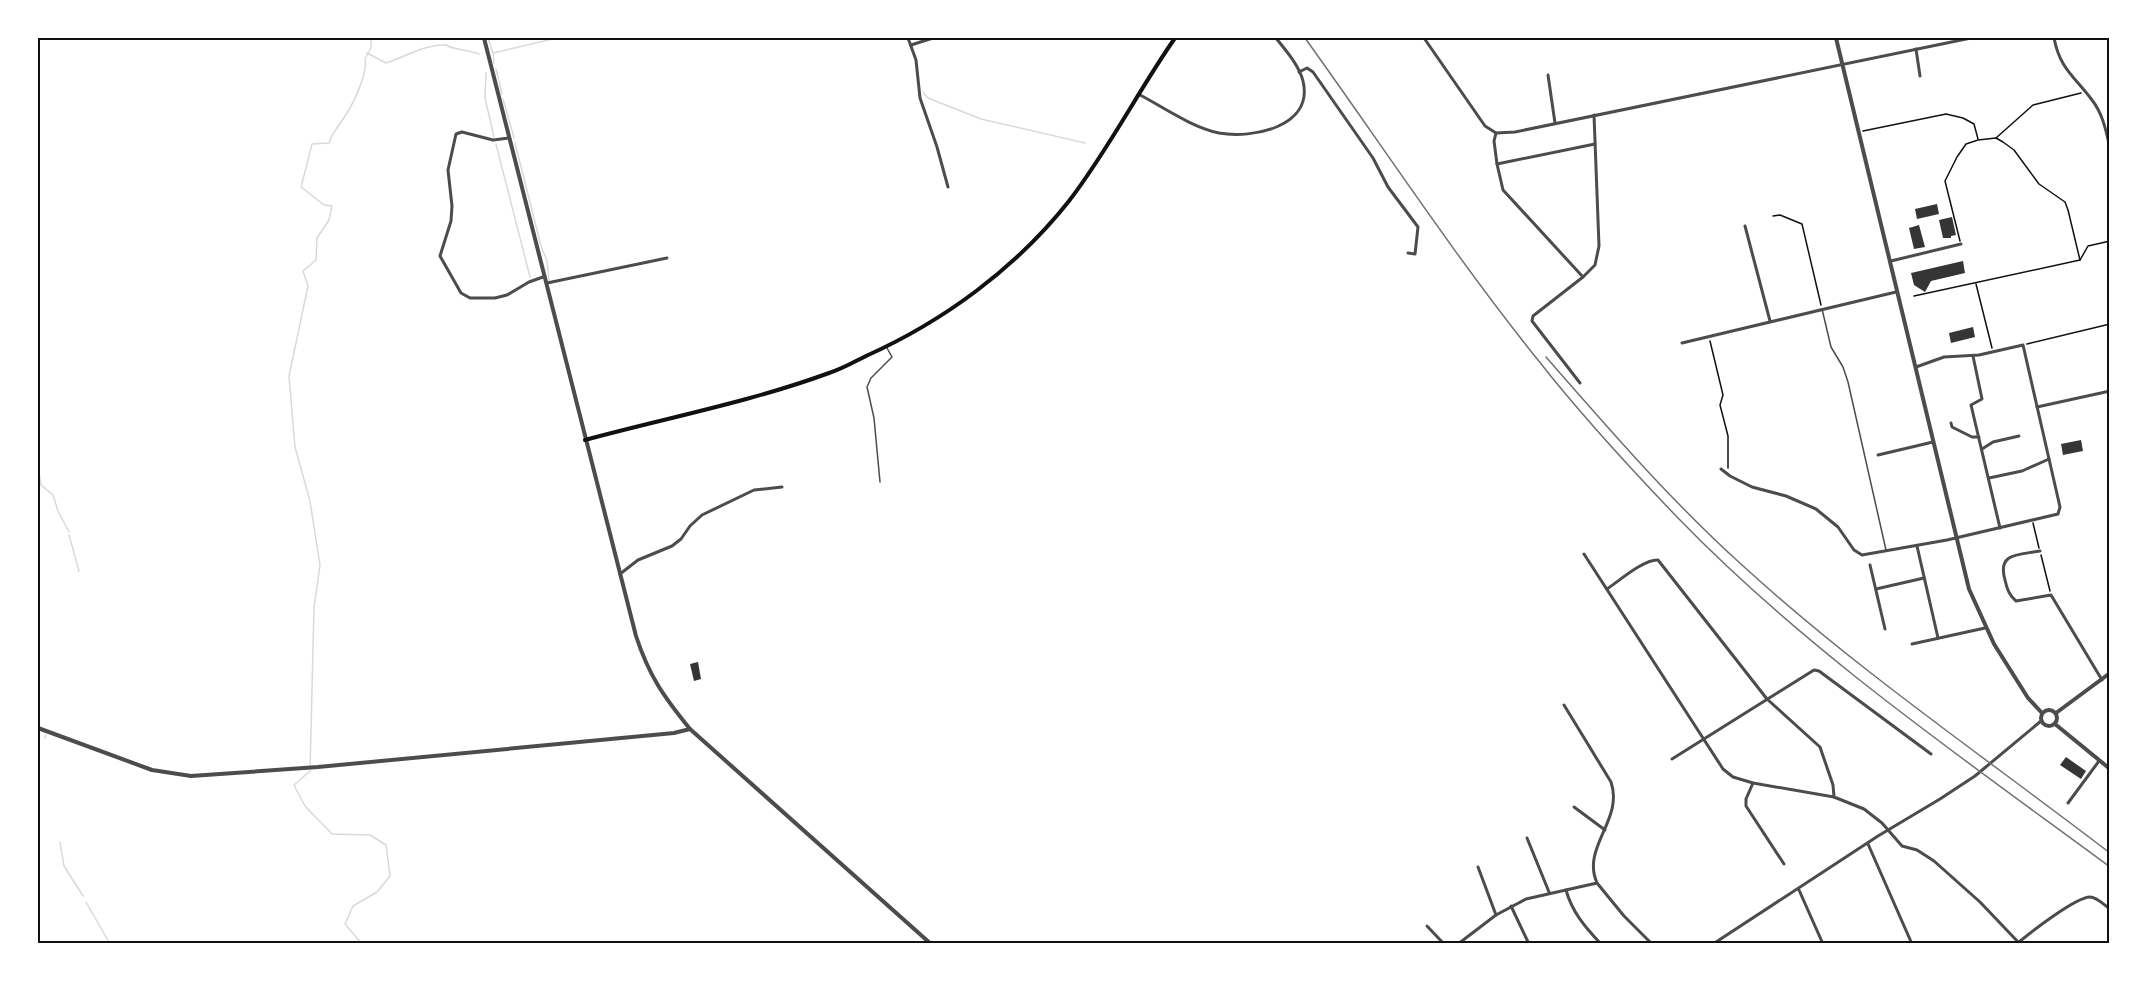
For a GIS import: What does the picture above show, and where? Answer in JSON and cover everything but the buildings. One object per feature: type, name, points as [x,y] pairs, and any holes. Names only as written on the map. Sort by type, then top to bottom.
[{"type":"main road","points":[[585,440],[734,402],[831,373],[887,347],[959,304],[1007,267],[1041,234],[1098,161],[1175,38]]},
{"type":"street","points":[[484,38],[543,277],[645,665],[667,702],[690,729],[931,944]]},
{"type":"street","points":[[908,38],[916,60],[920,98],[948,187]]},
{"type":"street","points":[[911,45],[933,38]]},
{"type":"street","points":[[1140,95],[1198,126],[1217,132],[1235,135],[1269,130],[1294,115],[1302,100],[1304,89],[1299,72],[1276,38]]},
{"type":"street","points":[[1424,38],[1485,126],[1496,133],[1515,132],[1971,38]]},
{"type":"street","points":[[1836,38],[1969,589],[1985,628],[2028,698],[2042,713]]},
{"type":"street","points":[[2055,38],[2060,61],[2092,100],[2103,122],[2109,148]]},
{"type":"street","points":[[1916,49],[1920,76]]},
{"type":"street","points":[[1299,72],[1307,68],[1313,72],[1373,158],[1388,186],[1418,227],[1415,254],[1408,253]]},
{"type":"street","points":[[1548,75],[1555,123]]},
{"type":"street","points":[[1580,383],[1532,321],[1533,316],[1595,265],[1599,246],[1594,115]]},
{"type":"street","points":[[509,138],[493,140],[469,132],[456,135],[448,170],[452,206],[440,256],[461,293],[470,298],[495,298],[507,295],[543,277]]},
{"type":"street","points":[[1496,133],[1494,141],[1500,183],[1506,195],[1583,277]]},
{"type":"street","points":[[1497,164],[1595,144]]},
{"type":"street","points":[[1745,226],[1770,321]]},
{"type":"street","points":[[1891,261],[1960,244]]},
{"type":"street","points":[[545,284],[667,258]]},
{"type":"street","points":[[1682,343],[1896,292]]},
{"type":"street","points":[[1724,470],[1730,476],[1752,487],[1786,496],[1816,509],[1838,527],[1854,550],[1862,555],[1917,546],[2058,514],[2060,509],[2023,345],[1972,356],[1944,357],[1916,367]]},
{"type":"street","points":[[1972,356],[1982,396],[1980,402],[1971,405],[2000,528]]},
{"type":"street","points":[[2037,407],[2109,391]]},
{"type":"street","points":[[1951,423],[1952,427],[1972,437],[1980,437]]},
{"type":"street","points":[[1982,449],[1994,442],[2019,436]]},
{"type":"street","points":[[1878,455],[1933,442]]},
{"type":"street","points":[[1989,478],[2022,471],[2049,459]]},
{"type":"street","points":[[620,574],[638,560],[672,546],[702,515],[754,490],[782,487]]},
{"type":"street","points":[[2109,536],[2109,542]]},
{"type":"street","points":[[1917,546],[1938,638]]},
{"type":"street","points":[[2040,550],[2009,557],[2003,562],[2002,571],[2008,591],[2016,601],[2051,595],[2102,680]]},
{"type":"street","points":[[1584,554],[1703,740],[1723,768],[1733,777],[1753,783],[1834,797],[1864,810],[1876,817],[1902,846],[1917,850],[1934,861],[1984,906],[2019,943],[2073,903],[2086,897],[2094,898],[2109,909]]},
{"type":"street","points":[[1607,589],[1653,559],[1658,560],[1767,699],[1820,747],[1833,785],[1834,797]]},
{"type":"street","points":[[1870,566],[1885,629]]},
{"type":"street","points":[[1876,589],[1924,578]]},
{"type":"street","points":[[1912,644],[1985,628]]},
{"type":"street","points":[[1672,759],[1810,671],[1819,671],[1931,754]]},
{"type":"street","points":[[2055,713],[2109,673]]},
{"type":"street","points":[[1564,705],[1614,790],[1614,807],[1593,859],[1592,870],[1597,883],[1624,916],[1652,944]]},
{"type":"street","points":[[2042,713],[2049,710],[2055,713],[2057,720],[2055,724]]},
{"type":"street","points":[[1713,944],[1867,843],[1940,800],[1975,776],[2041,721],[2042,713]]},
{"type":"street","points":[[2041,721],[2046,726],[2055,724]]},
{"type":"street","points":[[2055,724],[2109,769]]},
{"type":"street","points":[[38,728],[152,770],[190,776],[318,767],[656,735],[690,729]]},
{"type":"street","points":[[2068,803],[2099,761]]},
{"type":"street","points":[[1753,783],[1746,799],[1746,806],[1784,864]]},
{"type":"street","points":[[1574,807],[1605,830]]},
{"type":"street","points":[[1527,838],[1550,892]]},
{"type":"street","points":[[1867,843],[1912,944]]},
{"type":"street","points":[[1478,867],[1496,915]]},
{"type":"street","points":[[1458,944],[1496,915],[1526,899],[1597,883]]},
{"type":"street","points":[[1566,890],[1581,923],[1601,944]]},
{"type":"street","points":[[1798,890],[1823,944]]},
{"type":"street","points":[[1511,906],[1529,944]]},
{"type":"street","points":[[1427,926],[1444,944]]},
{"type":"lane","points":[[1822,308],[1831,347],[1843,367],[1848,382],[1886,551]]},
{"type":"lane","points":[[880,482],[874,418],[867,387],[871,378],[892,357],[887,347]]},
{"type":"path","points":[[1960,244],[1945,181],[1966,144],[1996,138],[2032,105],[2085,92]]},
{"type":"path","points":[[1860,131],[1946,114],[1963,118],[1974,124],[1978,140]]},
{"type":"path","points":[[1996,138],[2014,150],[2039,183],[2065,202],[2080,260]]},
{"type":"path","points":[[1773,216],[1780,215],[1802,224],[1822,308]]},
{"type":"path","points":[[1914,296],[2080,260],[2088,246],[2109,241]]},
{"type":"path","points":[[1976,284],[1993,352]]},
{"type":"path","points":[[2023,345],[2109,324]]},
{"type":"path","points":[[1710,336],[1723,396],[1720,405],[1728,444],[1728,468],[1724,470]]},
{"type":"waterway","points":[[362,944],[345,924],[353,906],[377,892],[390,876],[386,845],[370,835],[332,834],[305,806],[294,785],[310,771],[314,608],[320,565],[310,501],[295,447],[289,376],[308,286],[303,271],[316,260],[317,238],[329,220],[332,206],[324,205],[301,187],[312,144],[329,143],[354,101],[364,74],[365,59],[371,48],[371,38]]},
{"type":"waterway","points":[[488,38],[493,53],[557,38]]},
{"type":"waterway","points":[[367,53],[386,63],[423,48],[438,45],[479,54]]},
{"type":"waterway","points":[[493,53],[494,63]]},
{"type":"waterway","points":[[496,69],[502,94]]},
{"type":"waterway","points":[[486,73],[485,98],[494,137]]},
{"type":"waterway","points":[[923,92],[928,98],[981,119],[1085,143]]},
{"type":"waterway","points":[[503,99],[514,138]]},
{"type":"waterway","points":[[515,143],[541,246],[547,261],[549,280]]},
{"type":"waterway","points":[[496,144],[530,277]]},
{"type":"waterway","points":[[38,467],[41,485],[53,495],[69,532]]},
{"type":"waterway","points":[[69,535],[79,571]]},
{"type":"waterway","points":[[60,842],[64,866],[83,896]]},
{"type":"waterway","points":[[86,902],[110,944]]},
{"type":"railway","points":[[1305,38],[1507,321],[1588,421],[1678,518],[1727,567],[1832,658],[1886,701],[2110,867]]},
{"type":"railway","points":[[1546,357],[1665,490],[1716,541],[1786,604],[1876,677],[2110,853]]}]
